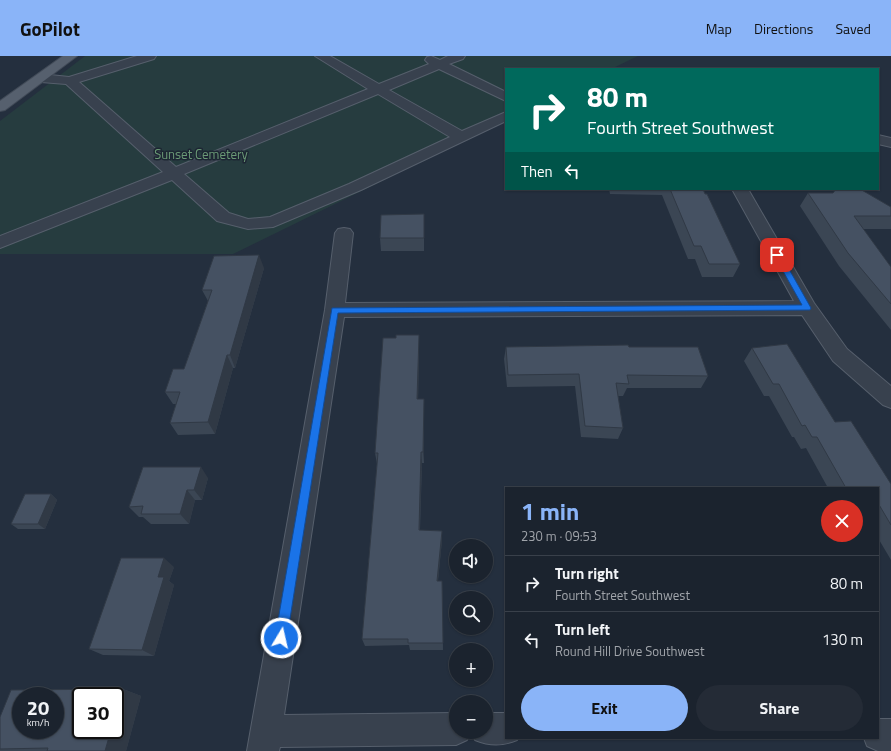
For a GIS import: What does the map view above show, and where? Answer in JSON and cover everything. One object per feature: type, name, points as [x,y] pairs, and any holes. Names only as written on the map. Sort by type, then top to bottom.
[{"type":"main road","points":[[0,107],[71,56]]},
{"type":"street","points":[[41,78],[70,81],[150,56]]},
{"type":"street","points":[[321,56],[379,88],[461,137]]},
{"type":"street","points":[[422,56],[505,97]]},
{"type":"street","points":[[0,242],[173,174],[459,56]]},
{"type":"street","points":[[70,81],[223,217],[248,224],[273,222],[355,187],[505,116]]},
{"type":"street","points":[[879,139],[891,143]]},
{"type":"street","points":[[741,190],[807,308],[840,355],[891,399]]},
{"type":"street","points":[[344,233],[335,310],[264,741],[449,729]]},
{"type":"street","points":[[335,310],[807,308]]},
{"type":"street","points":[[493,729],[505,729]]},
{"type":"street","points":[[879,735],[891,735]]},
{"type":"green space","name":"Sunset Cemetery","points":[[85,56],[638,56],[613,68],[505,68],[505,120],[233,254],[0,254],[0,121]]},
{"type":"building","points":[[670,190],[703,190],[705,194],[707,194],[740,264],[709,264],[701,246],[694,246]]},
{"type":"building","points":[[835,190],[862,190],[891,207],[891,216],[854,216],[891,267],[891,304],[848,253],[808,193],[833,193]]},
{"type":"building","points":[[424,214],[424,238],[380,238],[381,215]]},
{"type":"building","points":[[259,255],[230,355],[227,355],[208,422],[170,423],[180,392],[165,392],[173,369],[184,369],[212,290],[202,290],[214,256]]},
{"type":"building","points":[[396,335],[419,335],[417,399],[424,399],[419,530],[442,531],[437,581],[442,581],[443,643],[408,643],[408,639],[362,639],[378,453],[375,453],[383,338],[396,338]]},
{"type":"building","points":[[787,344],[835,422],[851,421],[891,484],[891,525],[879,505],[879,487],[845,487],[817,437],[812,437],[805,425],[802,426],[779,384],[773,384],[752,348]]},
{"type":"building","points":[[628,345],[629,347],[698,347],[708,376],[627,375],[629,384],[616,383],[623,428],[585,426],[579,374],[508,375],[506,347]]},
{"type":"building","points":[[143,467],[201,467],[194,490],[187,490],[180,514],[141,514],[143,506],[129,507]]},
{"type":"building","points":[[25,494],[51,494],[38,524],[11,524]]},
{"type":"building","points":[[121,558],[164,558],[158,577],[164,577],[142,650],[89,649]]},
{"type":"building","points":[[72,689],[72,739],[108,739],[105,751],[47,751],[48,748],[0,749],[0,717],[12,690],[12,739],[64,739],[64,690]]},
{"type":"route","points":[[281,638],[335,310],[807,308],[777,255]]}]
